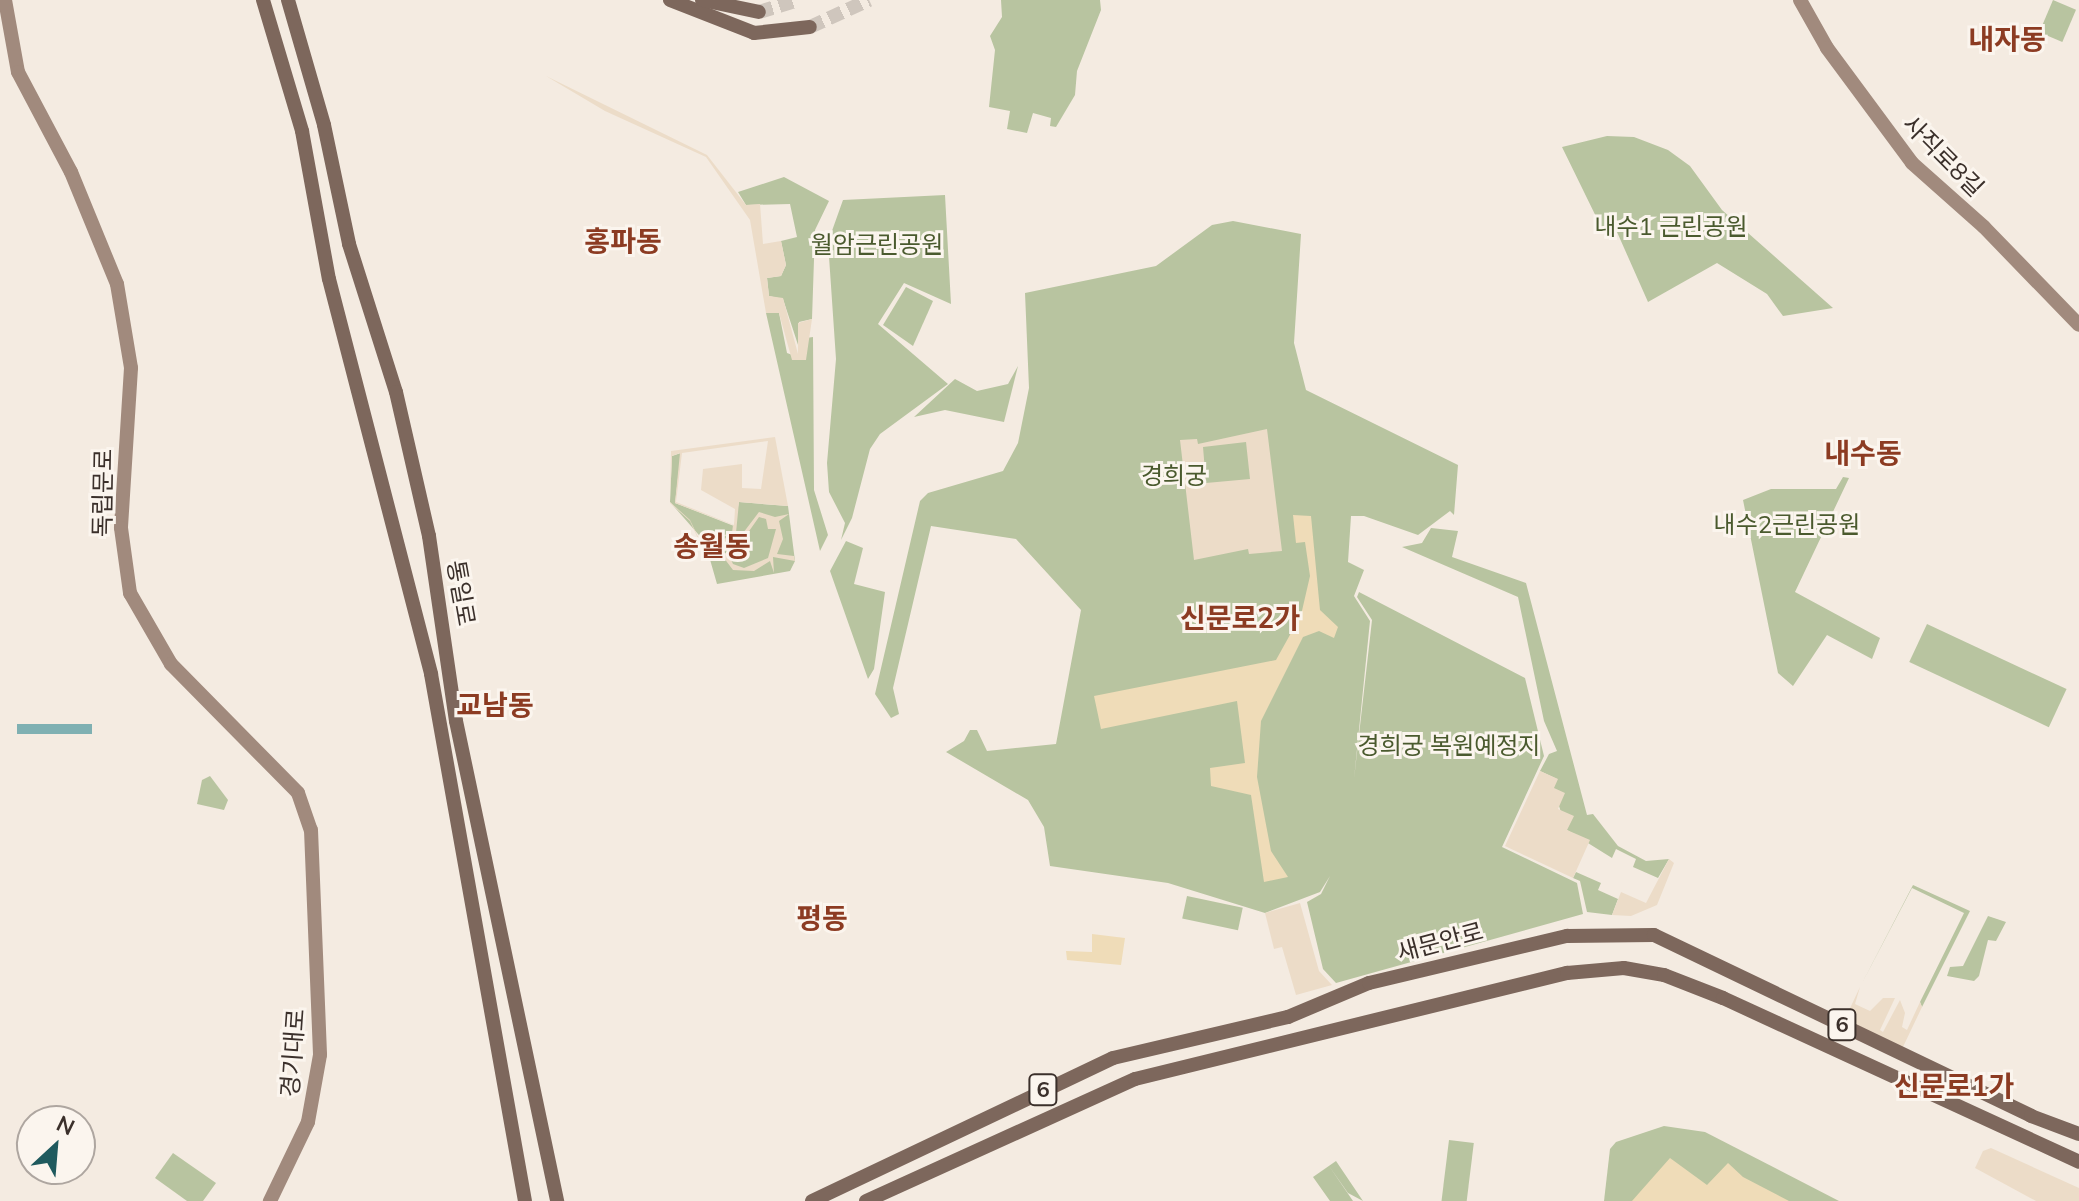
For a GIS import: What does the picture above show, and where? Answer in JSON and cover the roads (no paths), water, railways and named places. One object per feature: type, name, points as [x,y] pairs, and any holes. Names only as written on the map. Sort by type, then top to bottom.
[{"type":"main road","name":"독립문로","points":[[5,0],[18,72],[71,172],[117,284],[131,368],[121,528],[130,593],[171,664],[298,793],[311,830],[318,947]]},
{"type":"main road","name":"통일로","points":[[263,0],[302,131],[329,279],[431,674],[525,1201]]},
{"type":"main road","name":"통일로","points":[[288,0],[324,125],[349,244],[396,392],[429,536],[456,721],[557,1201]]},
{"type":"main road","points":[[670,0],[716,21],[773,35],[810,27]]},
{"type":"main road","points":[[702,0],[759,8],[727,0]]},
{"type":"main road","name":"사직로8길","points":[[1800,0],[1836,61],[1912,163],[1992,235],[2079,325]]},
{"type":"main road","points":[[302,131],[324,125]]},
{"type":"main road","name":"새문안로","points":[[812,1201],[1113,1058],[1288,1017],[1369,983],[1567,936],[1654,935],[2031,1116],[2079,1134]]},
{"type":"main road","name":"경기대로","points":[[270,1201],[290,1166],[314,1099],[320,1055],[318,947]]},
{"type":"main road","name":"6","points":[[866,1201],[1135,1079],[1567,973],[1624,968],[1664,975],[1723,998],[2079,1162]]},
{"type":"water","points":[[17,724],[92,724],[92,734],[17,734]]},
{"type":"tunnel","points":[[759,12],[798,0]]},
{"type":"tunnel","points":[[810,27],[869,0]]},
{"type":"district","name":"내자동","points":[[2007,39]]},
{"type":"district","name":"홍파동","points":[[623,241]]},
{"type":"district","name":"내수동","points":[[1863,453]]},
{"type":"district","name":"송월동","points":[[712,546]]},
{"type":"district","name":"신문로2가","points":[[1240,618]]},
{"type":"district","name":"교남동","points":[[495,705]]},
{"type":"district","name":"평동","points":[[822,918]]},
{"type":"district","name":"신문로1가","points":[[1954,1086]]},
{"type":"park label","name":"내수1 근린공원","points":[[1671,227]]},
{"type":"park label","name":"월암근린공원","points":[[877,245]]},
{"type":"park label","name":"경희궁","points":[[1174,476]]},
{"type":"park label","name":"내수2근린공원","points":[[1787,525]]},
{"type":"park label","name":"경희궁 복원예정지","points":[[1449,746]]}]
